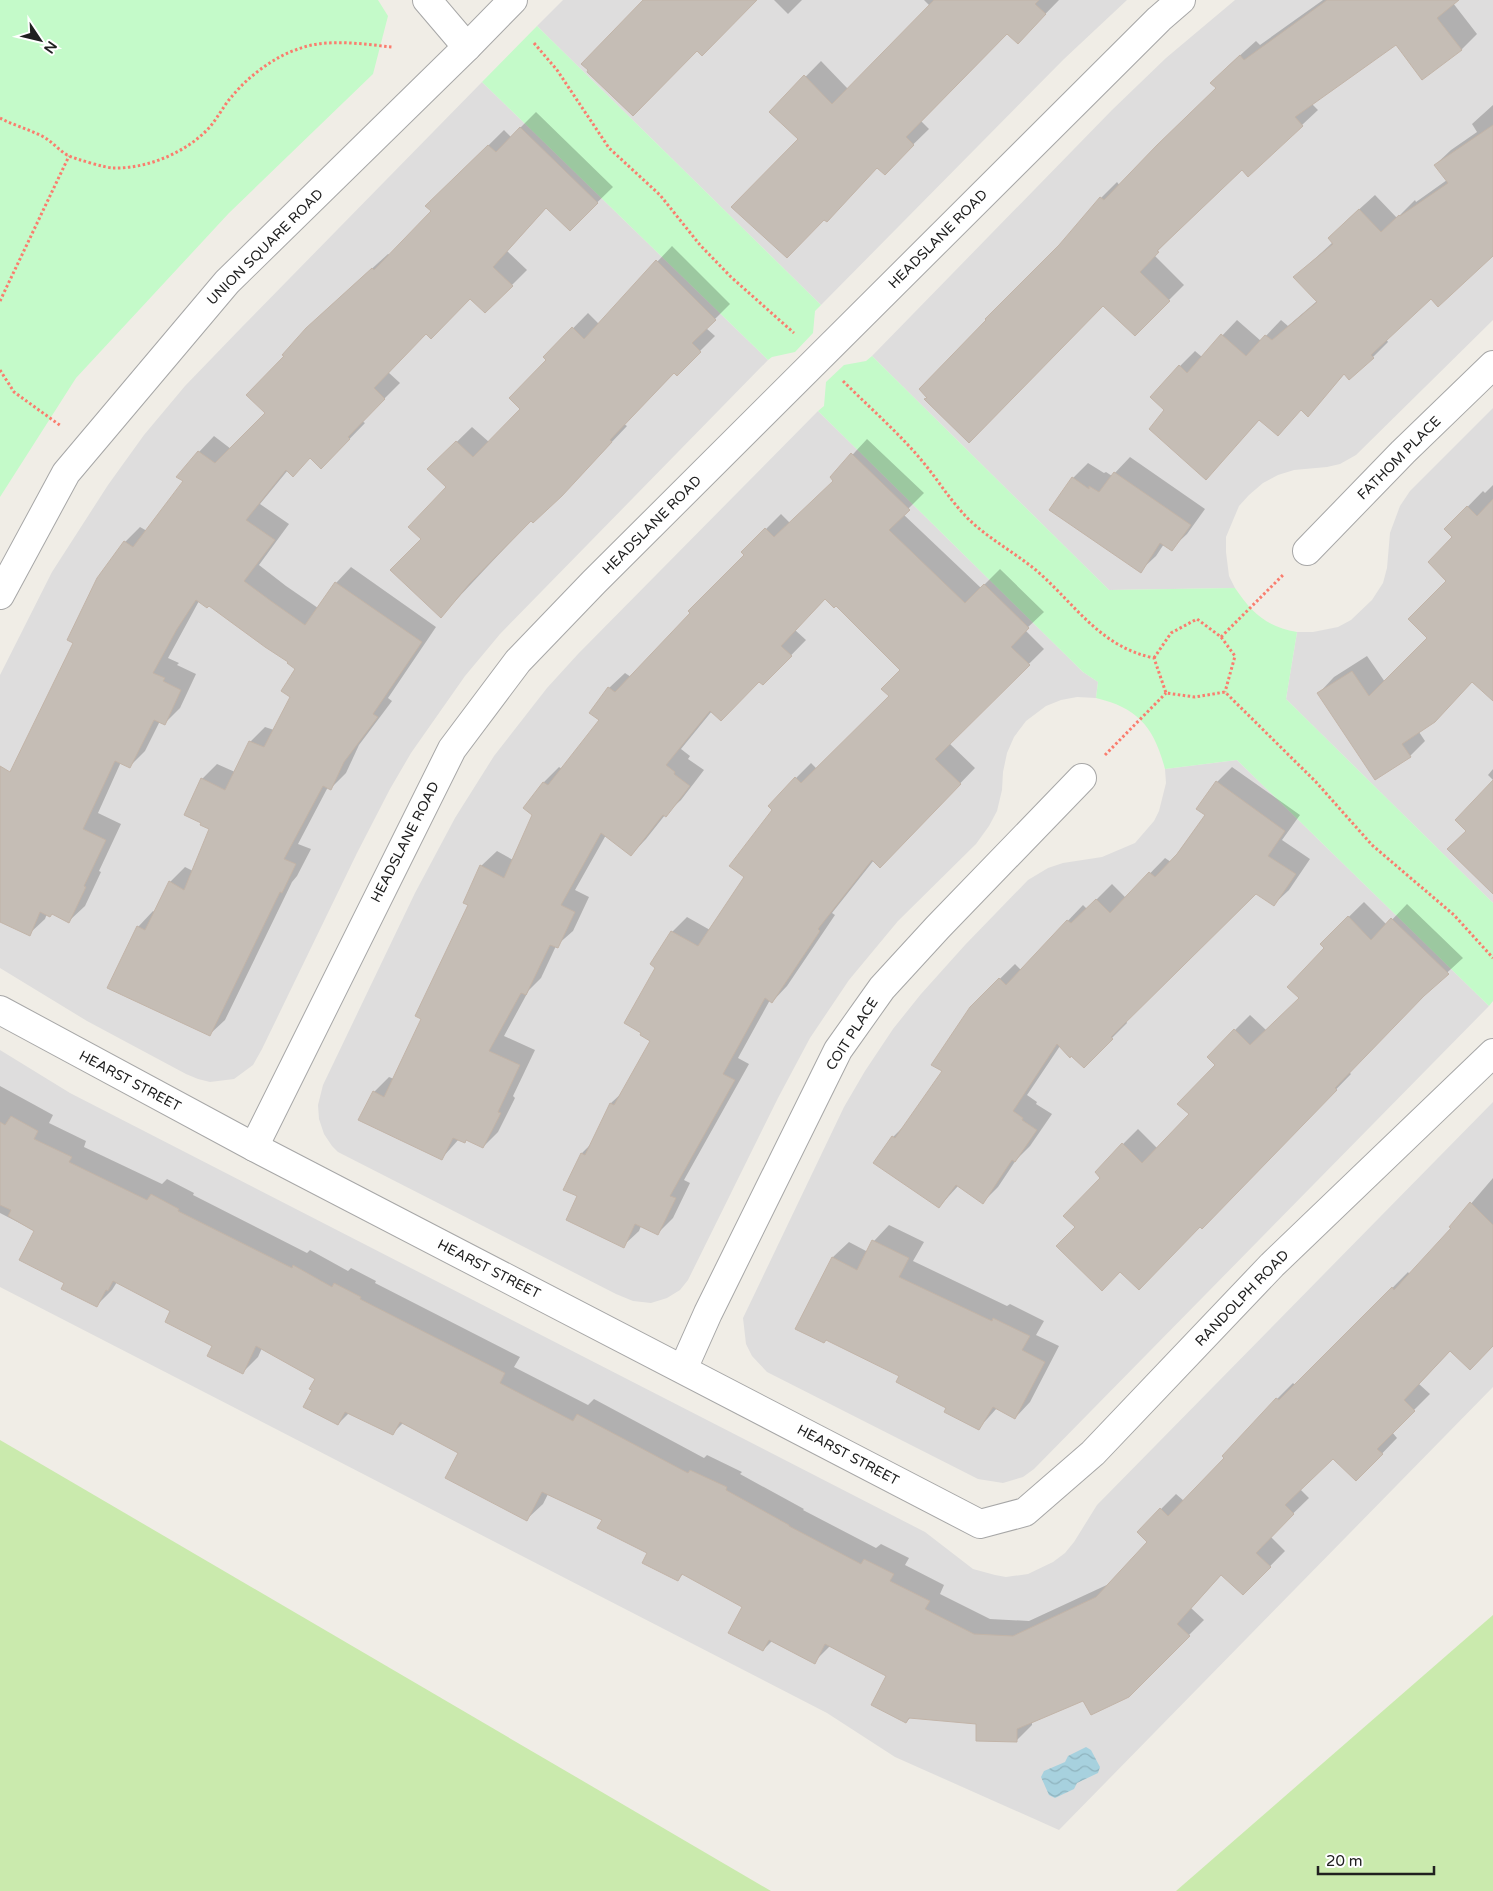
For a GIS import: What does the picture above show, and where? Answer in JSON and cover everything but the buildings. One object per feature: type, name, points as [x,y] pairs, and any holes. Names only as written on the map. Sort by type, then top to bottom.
[{"type":"street","points":[[427,0],[467,47]]},
{"type":"street","name":"UNION SQUARE ROAD","points":[[0,594],[66,473],[227,282],[513,0]]},
{"type":"street","name":"HEADSLANE ROAD","points":[[254,1147],[452,748],[518,661],[594,582],[1159,19],[1181,0]]},
{"type":"street","name":"FATHOM PLACE","points":[[1307,551],[1403,452],[1493,365]]},
{"type":"street","name":"COIT PLACE","points":[[683,1369],[708,1313],[838,1050],[882,988],[938,927],[1082,778]]},
{"type":"street","name":"HEARST STREET","points":[[0,1010],[254,1147],[980,1524]]},
{"type":"street","name":"RANDOLPH ROAD","points":[[980,1524],[1025,1512],[1093,1453],[1272,1265],[1493,1053]]},
{"type":"path","points":[[0,118],[44,137],[69,156],[112,168],[143,165],[188,145],[206,131],[233,95],[252,76],[276,59],[298,48],[346,43],[392,47]]},
{"type":"path","points":[[534,43],[557,70],[608,148],[660,195],[700,245],[731,277],[801,340]]},
{"type":"path","points":[[0,301],[69,156]]},
{"type":"path","points":[[0,370],[14,392],[89,446]]},
{"type":"path","points":[[838,375],[923,462],[958,509],[976,526],[1038,572],[1092,626],[1116,645],[1136,654],[1154,658]]},
{"type":"path","points":[[1222,637],[1307,551]]},
{"type":"path","points":[[1154,658],[1171,633],[1196,619],[1222,637],[1234,656],[1225,692]]},
{"type":"path","points":[[1154,658],[1166,693]]},
{"type":"path","points":[[1166,693],[1195,697],[1225,692]]},
{"type":"path","points":[[1225,692],[1316,782],[1372,845],[1454,915],[1493,958]]},
{"type":"path","points":[[1082,778],[1166,693]]},
{"type":"shaded area","points":[[563,0],[1127,0],[1064,59],[821,305],[537,26]]},
{"type":"shaded area","points":[[1235,0],[1493,0],[1493,320],[1356,455],[1340,464],[1294,470],[1278,475],[1263,483],[1249,495],[1239,506],[1226,537],[1229,576],[1235,588],[1109,590],[872,356],[1112,110],[1166,58]]},
{"type":"shaded area","points":[[482,82],[768,360],[500,634],[465,676],[411,753],[390,789],[253,1065],[234,1079],[210,1082],[198,1079],[87,1021],[0,968],[0,675],[52,572],[108,485],[144,435],[185,386]]},
{"type":"shaded area","points":[[1493,408],[1493,903],[1286,699],[1297,632],[1313,632],[1338,627],[1351,620],[1372,600],[1383,583],[1387,568],[1390,533],[1400,506],[1410,491]]},
{"type":"shaded area","points":[[818,411],[1083,672],[1098,682],[1096,698],[1077,697],[1061,700],[1046,706],[1026,721],[1014,737],[1007,753],[997,811],[989,826],[976,844],[898,921],[849,980],[810,1038],[778,1098],[688,1280],[680,1290],[667,1298],[651,1303],[633,1301],[338,1152],[324,1134],[319,1119],[318,1105],[323,1085],[415,893],[455,818],[494,756],[547,688],[578,654]]},
{"type":"shaded area","points":[[1237,760],[1489,1006],[1034,1469],[1023,1477],[1003,1483],[978,1479],[767,1372],[752,1356],[746,1344],[743,1318],[844,1107],[893,1029],[921,994],[965,945],[1028,880],[1048,868],[1063,863],[1102,857],[1135,843],[1154,821],[1159,811],[1166,783],[1165,769]]},
{"type":"shaded area","points":[[0,1050],[70,1093],[925,1532],[973,1569],[995,1575],[1006,1577],[1028,1574],[1053,1562],[1065,1553],[1097,1505],[1493,1102],[1493,1387],[1059,1830],[895,1757],[827,1713],[0,1287]]},
{"type":"green space","points":[[0,0],[378,0],[388,16],[373,74],[229,213],[76,378],[0,497]]},
{"type":"green space","points":[[537,26],[821,305],[815,311],[813,333],[795,352],[772,357],[768,360],[482,82]]},
{"type":"green space","points":[[872,356],[1109,590],[1235,588],[1261,618],[1277,627],[1297,632],[1286,699],[1493,903],[1493,1001],[1489,1006],[1237,760],[1165,769],[1161,754],[1142,721],[1123,707],[1096,698],[1098,682],[1083,672],[818,411],[824,406],[826,382],[844,365],[866,361]]},
{"type":"green space","points":[[0,1440],[771,1891],[0,1891]]},
{"type":"green space","points":[[1493,1615],[1493,1891],[1176,1891]]},
{"type":"water","points":[[1086,1747],[1091,1750],[1100,1767],[1098,1773],[1077,1783],[1074,1789],[1055,1798],[1049,1795],[1041,1777],[1044,1771],[1065,1762],[1068,1756]]}]
